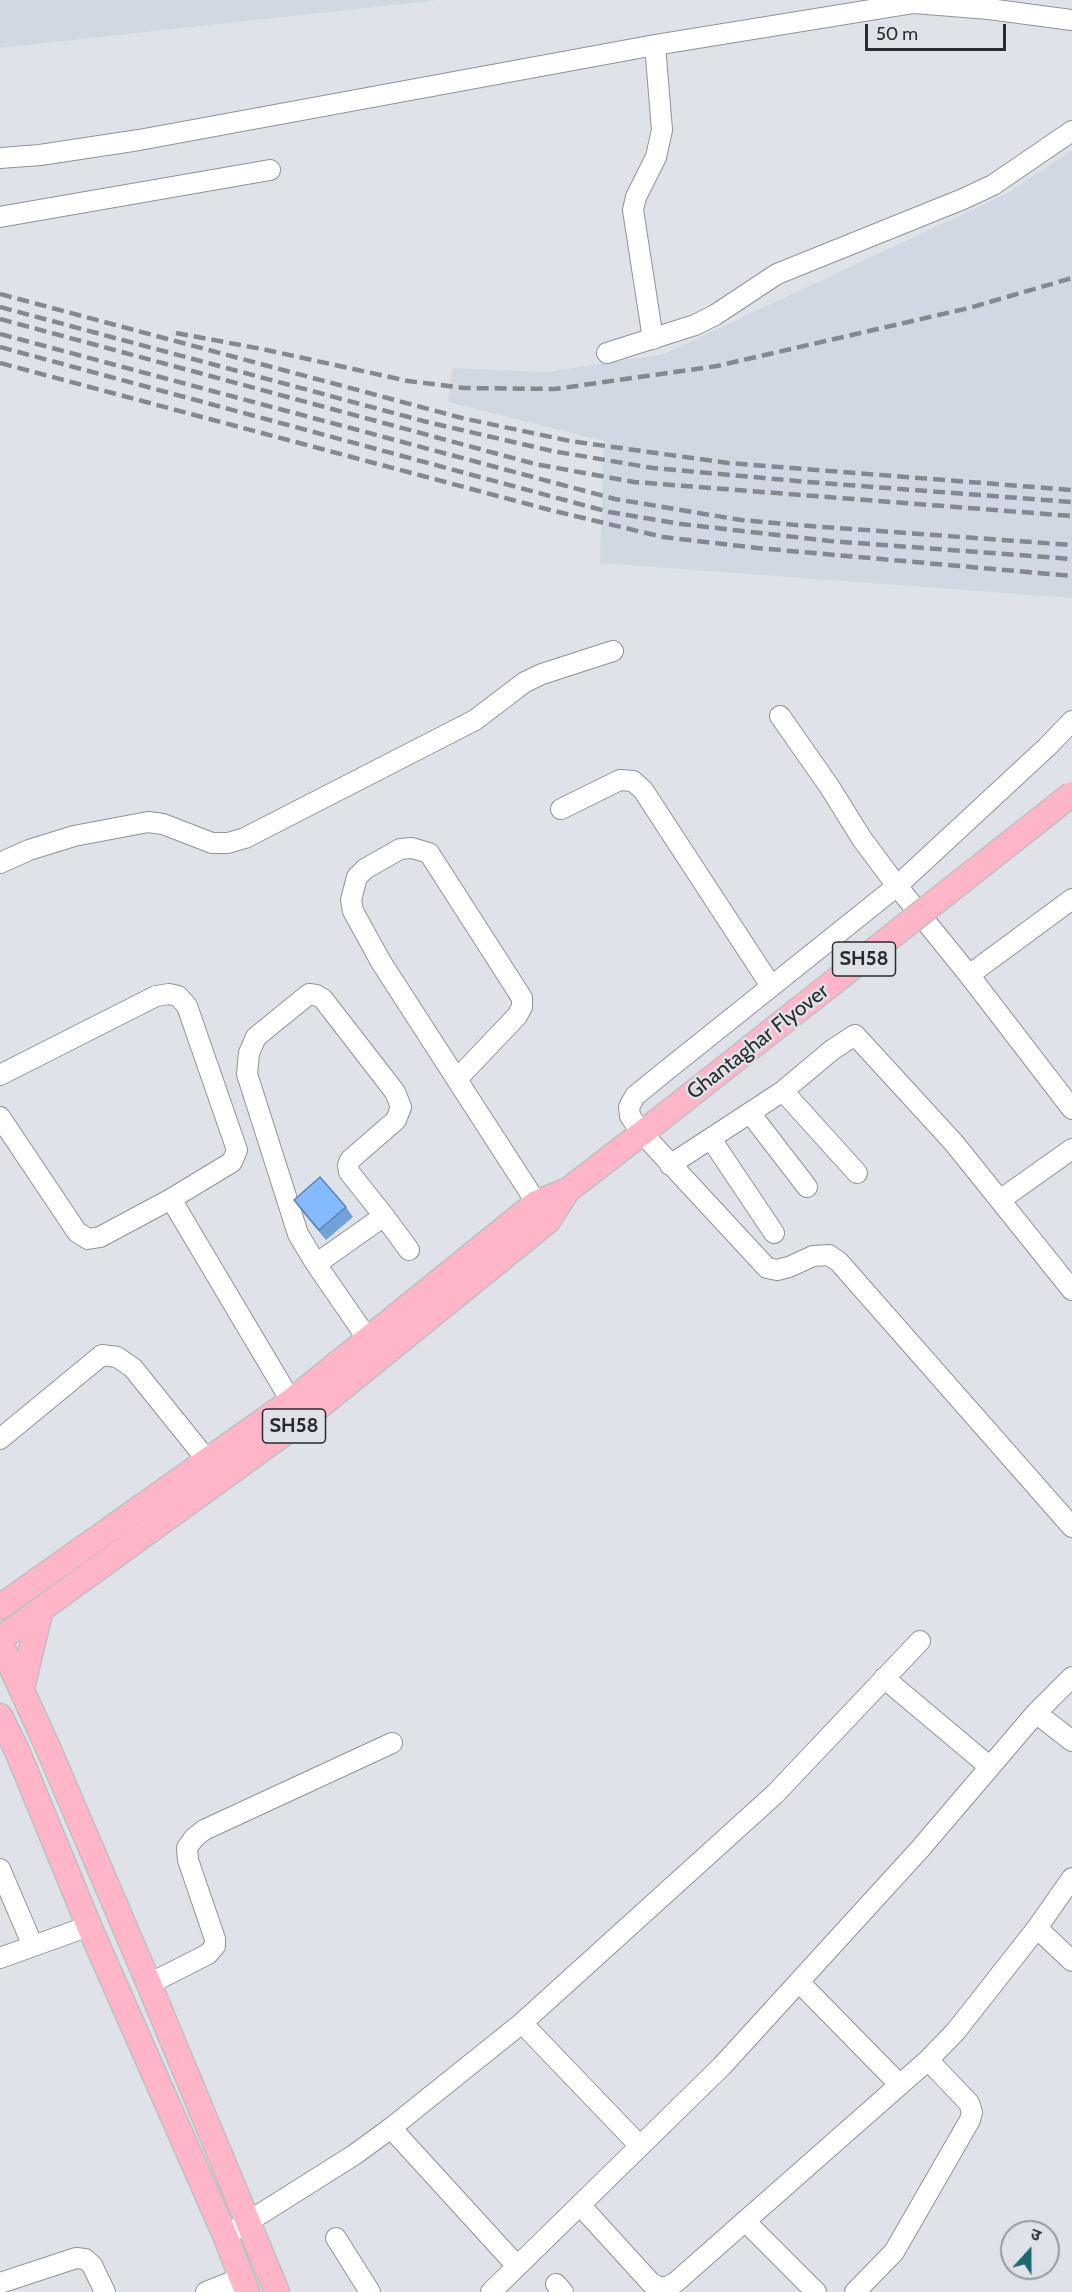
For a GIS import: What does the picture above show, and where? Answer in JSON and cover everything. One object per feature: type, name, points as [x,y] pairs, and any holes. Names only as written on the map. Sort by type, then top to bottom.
[{"type":"main road","name":"Ghantaghar Flyover","points":[[648,1128],[1072,794]]},
{"type":"main road","name":"SH58","points":[[0,1607],[291,1401],[373,1347],[648,1128]]},
{"type":"main road","name":"SH58","points":[[0,1640],[305,1418],[373,1347]]},
{"type":"main road","points":[[22,1688],[41,1610]]},
{"type":"main road","points":[[0,1640],[149,1984],[277,2292]]},
{"type":"main road","points":[[0,1716],[9,1748],[225,2235],[244,2285]]},
{"type":"street","points":[[0,158],[40,155],[139,140],[655,45],[914,3],[989,9],[1072,20]]},
{"type":"street","points":[[653,339],[633,210],[636,197],[656,156],[662,130],[655,45]]},
{"type":"street","points":[[607,353],[695,325],[715,315],[777,274],[932,212],[993,184],[1072,131]]},
{"type":"street","points":[[0,217],[270,170]]},
{"type":"street","points":[[0,863],[29,850],[74,836],[148,822],[163,824],[212,843],[228,843],[245,838],[475,720],[525,682],[542,674],[613,651]]},
{"type":"street","points":[[780,716],[830,786],[862,839],[897,886],[1072,1108]]},
{"type":"street","points":[[1072,721],[897,886],[635,1096],[629,1107],[630,1116],[648,1128],[670,1165],[767,1268],[777,1270],[789,1267],[813,1256],[830,1255],[839,1262],[1072,1527]]},
{"type":"street","points":[[561,809],[620,780],[633,781],[643,790],[771,986]]},
{"type":"street","points":[[458,1078],[517,1016],[522,1006],[522,998],[429,853],[412,848],[400,849],[365,869],[357,878],[351,900],[353,911],[381,962],[458,1078],[542,1212]]},
{"type":"street","points":[[969,975],[1072,899]]},
{"type":"street","points":[[0,1075],[156,996],[169,994],[178,996],[188,1006],[237,1150],[232,1162],[171,1199],[100,1238],[88,1239],[77,1232],[0,1117]]},
{"type":"street","points":[[373,1347],[298,1234],[247,1074],[249,1053],[256,1037],[309,994],[323,999],[395,1092],[401,1107],[396,1120],[350,1160],[348,1165],[349,1172],[409,1250]]},
{"type":"street","points":[[670,1165],[783,1090],[832,1050],[855,1035],[954,1143],[1072,1290]]},
{"type":"street","points":[[783,1090],[857,1173]]},
{"type":"street","points":[[750,1113],[807,1187]]},
{"type":"street","points":[[711,1139],[774,1233]]},
{"type":"street","points":[[1000,1200],[1072,1149]]},
{"type":"street","points":[[171,1199],[291,1401]]},
{"type":"street","points":[[316,1264],[384,1216]]},
{"type":"street","points":[[0,1439],[102,1355],[117,1357],[133,1368],[207,1460]]},
{"type":"street","points":[[225,2235],[249,2223],[336,2167],[391,2128],[522,2023],[775,1794],[920,1641]]},
{"type":"street","points":[[491,2292],[722,2066],[920,1849],[1036,1713],[1072,1677]]},
{"type":"street","points":[[884,1678],[990,1767]]},
{"type":"street","points":[[1036,1713],[1072,1741]]},
{"type":"street","points":[[149,1984],[208,1954],[215,1946],[215,1939],[188,1860],[188,1848],[194,1838],[204,1830],[392,1743]]},
{"type":"street","points":[[0,1869],[33,1946]]},
{"type":"street","points":[[580,2205],[651,2283],[659,2287],[667,2287],[676,2282],[928,2060],[956,2031],[1037,1928],[1072,1878]]},
{"type":"street","points":[[0,1958],[89,1926]]},
{"type":"street","points":[[1037,1928],[1072,1961]]},
{"type":"street","points":[[799,1982],[900,2085]]},
{"type":"street","points":[[522,2023],[640,2146]]},
{"type":"street","points":[[855,2292],[894,2252],[970,2120],[972,2112],[969,2103],[928,2060]]},
{"type":"street","points":[[391,2128],[517,2266]]},
{"type":"street","points":[[746,2221],[816,2292]]},
{"type":"street","points":[[336,2238],[370,2292]]},
{"type":"street","points":[[0,2283],[76,2258],[85,2259],[92,2265],[105,2292]]},
{"type":"street","points":[[206,2292],[244,2285]]},
{"type":"shaded area","points":[[0,0],[438,0],[0,48]]},
{"type":"shaded area","points":[[1072,150],[1072,598],[600,563],[604,441],[448,402],[452,368],[547,372],[664,354],[1008,193]]},
{"type":"building","points":[[320,1177],[346,1207],[319,1230],[294,1200]]},
{"type":"railway","points":[[176,333],[408,381],[464,388],[555,389],[717,366],[969,308],[1072,278]]},
{"type":"railway","points":[[0,294],[462,418],[570,441],[728,463],[1072,490]]},
{"type":"railway","points":[[0,307],[427,422],[552,451],[653,468],[1072,502]]},
{"type":"railway","points":[[0,319],[535,464],[634,482],[1072,516]]},
{"type":"railway","points":[[0,334],[615,499],[741,520],[1072,545]]},
{"type":"railway","points":[[0,347],[609,512],[681,524],[830,541],[1072,559]]},
{"type":"railway","points":[[0,363],[550,510],[663,537],[757,548],[1072,576]]}]
